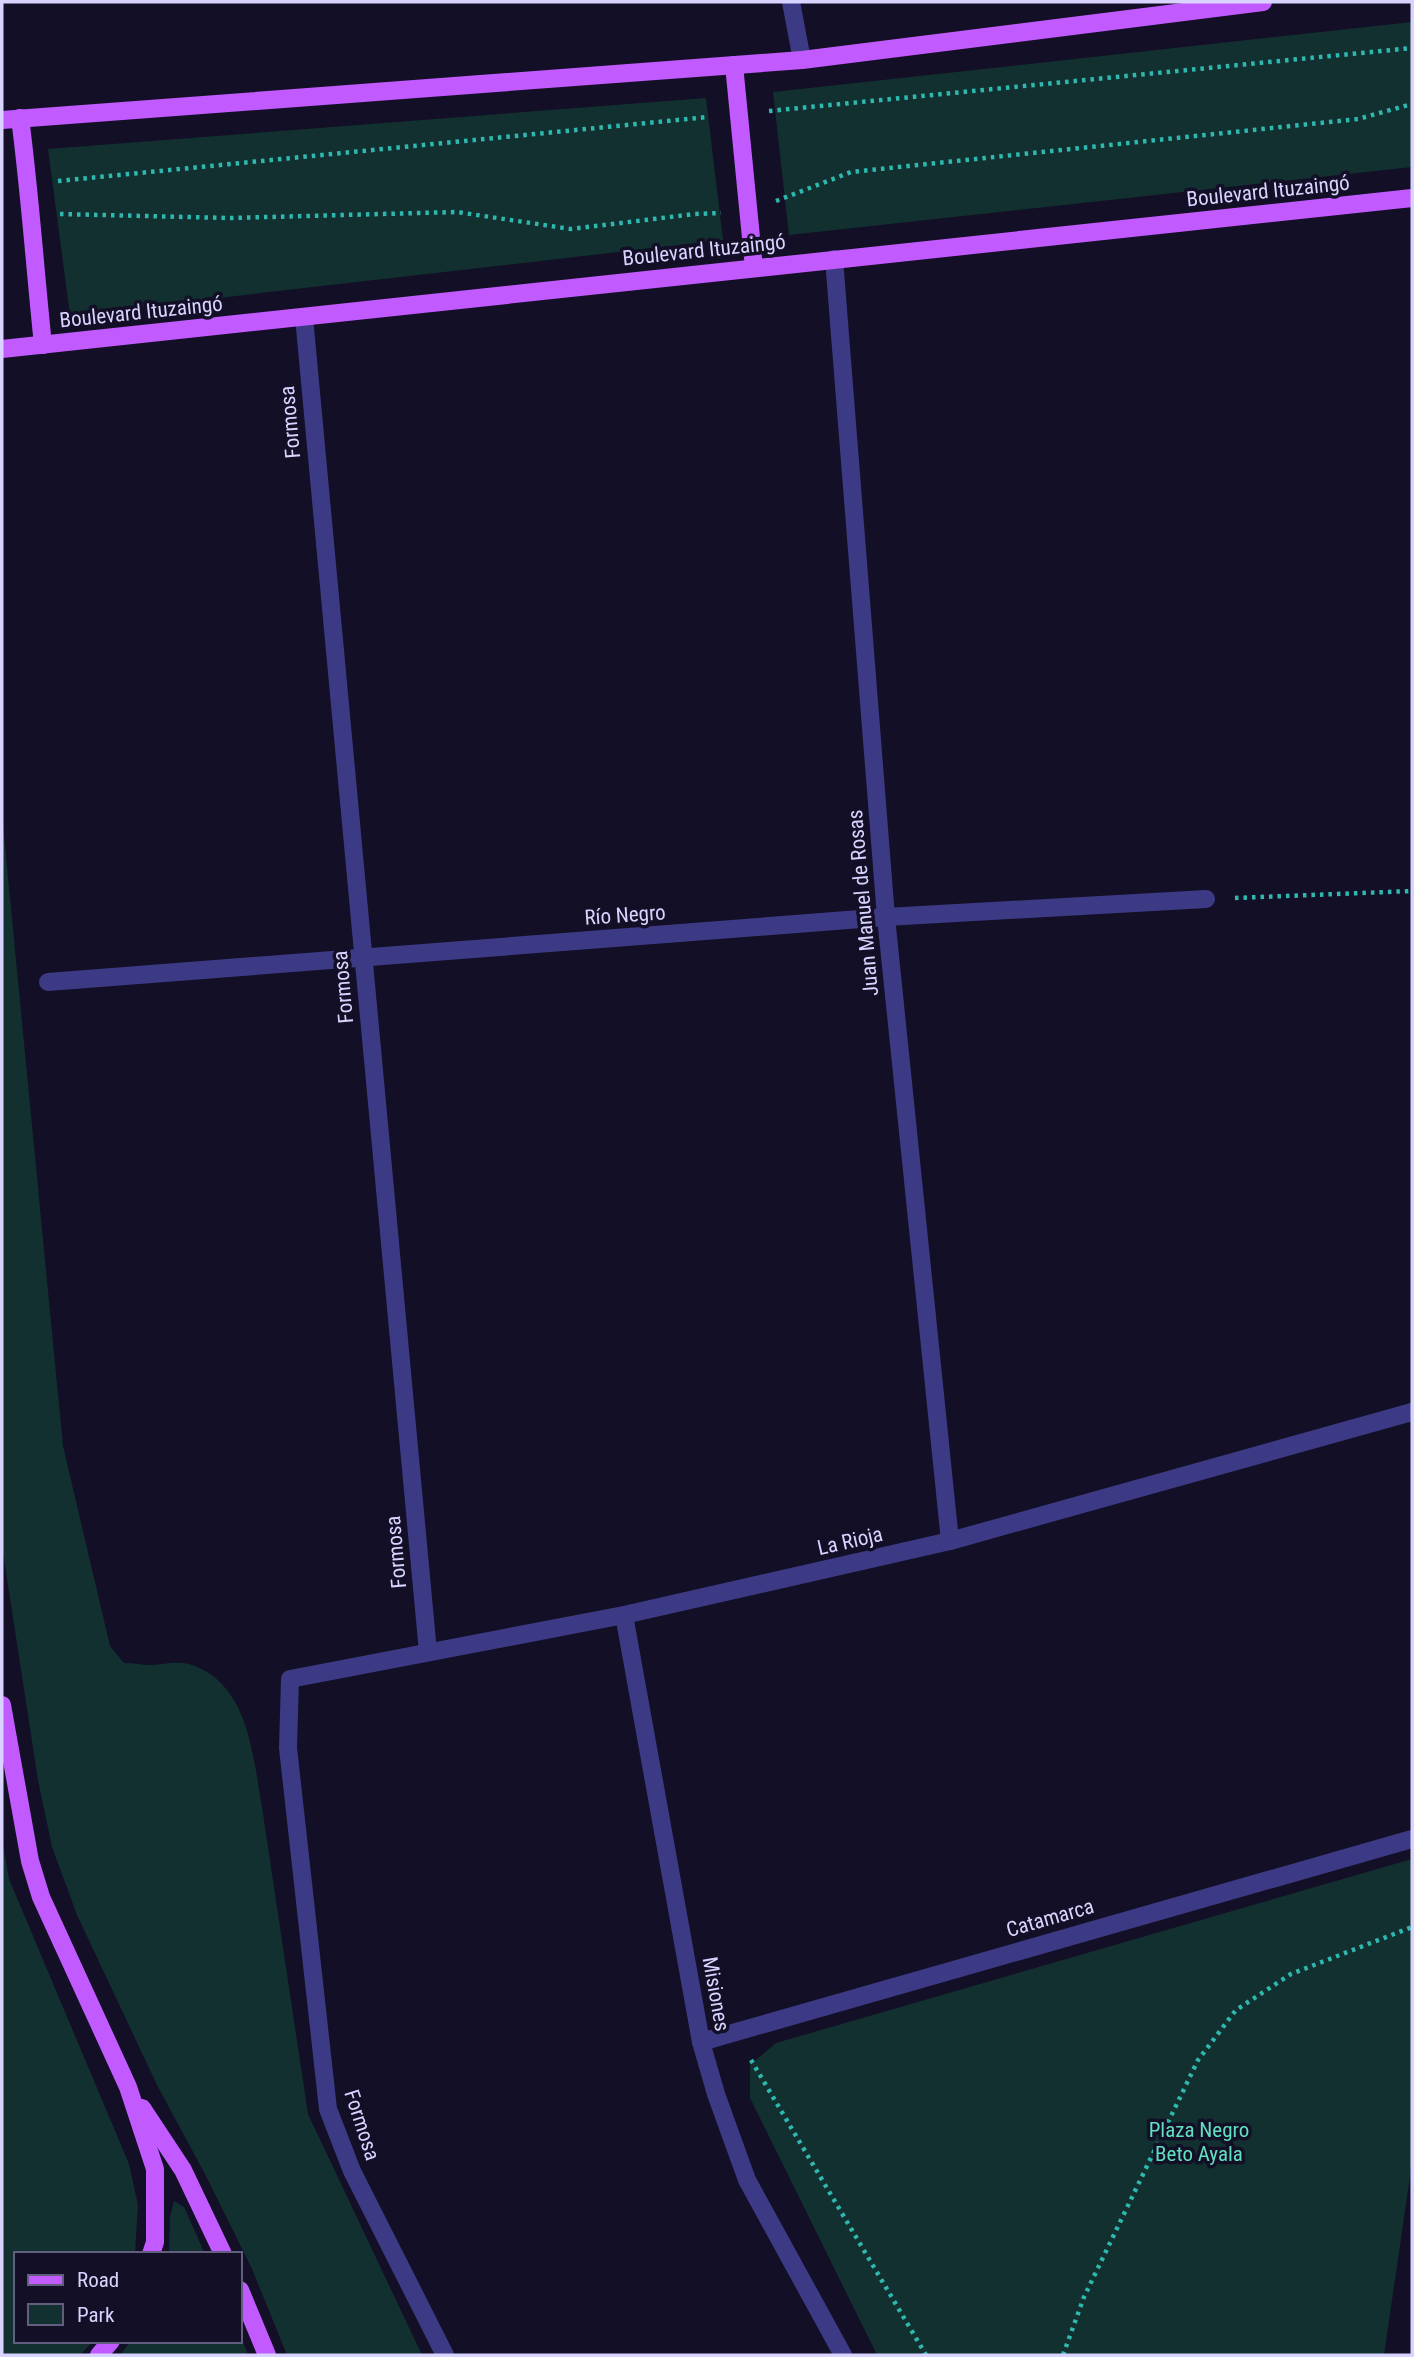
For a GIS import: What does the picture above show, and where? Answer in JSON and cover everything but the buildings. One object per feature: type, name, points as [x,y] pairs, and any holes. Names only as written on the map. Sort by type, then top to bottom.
[{"type":"main road","points":[[43,345],[29,214],[29,184],[11,119],[802,60],[1263,2]]},
{"type":"main road","points":[[734,65],[754,268]]},
{"type":"main road","name":"Boulevard Ituzaingó","points":[[2,349],[1412,198]]},
{"type":"main road","points":[[2,1705],[30,1861],[41,1897],[128,2087],[155,2169],[155,2242],[152,2252]]},
{"type":"main road","points":[[128,2087],[183,2170],[222,2252]]},
{"type":"main road","points":[[242,2295],[267,2355]]},
{"type":"street","points":[[791,2],[802,60]]},
{"type":"street","name":"Juan Manuel de Rosas","points":[[834,259],[886,917],[950,1541]]},
{"type":"street","name":"Formosa","points":[[304,317],[428,1653]]},
{"type":"street","name":"Río Negro","points":[[48,982],[886,917],[1206,899]]},
{"type":"street","name":"La Rioja","points":[[290,1679],[624,1615],[950,1541],[1412,1412]]},
{"type":"street","name":"Misiones","points":[[624,1615],[701,2042],[716,2094],[747,2180],[843,2355]]},
{"type":"street","name":"Formosa","points":[[290,1679],[288,1748],[328,2109],[352,2171],[445,2355]]},
{"type":"street","name":"Catamarca","points":[[701,2042],[1412,1839]]},
{"type":"path","points":[[1206,899],[1412,891]]},
{"type":"path","points":[[1063,2355],[1084,2297],[1198,2060],[1236,2010],[1292,1974],[1412,1927]]},
{"type":"path","points":[[734,2032],[926,2355]]},
{"type":"green space","points":[[1412,22],[1412,167],[789,235],[773,92]]},
{"type":"green space","points":[[706,98],[723,240],[70,315],[48,149]]},
{"type":"green space","points":[[2,815],[63,1446],[110,1646],[124,1663],[179,1663],[195,1666],[213,1676],[227,1690],[238,1707],[251,1746],[262,1807],[308,2114],[422,2355],[287,2355],[252,2269],[157,2085],[77,1915],[52,1847],[38,1780],[2,1546]]},
{"type":"green space","points":[[2,1840],[9,1879],[129,2164],[138,2205],[135,2252],[14,2252],[14,2343],[91,2343],[80,2355],[2,2355]]},
{"type":"green space","name":"Plaza Negro Beto Ayala","points":[[1412,1859],[1412,2163],[1384,2355],[877,2355],[750,2098],[750,2065],[776,2043]]},
{"type":"green space","points":[[174,2201],[184,2207],[204,2252],[169,2252],[170,2217]]},
{"type":"green space","points":[[242,2339],[248,2355],[120,2355],[129,2343],[242,2343]]}]
